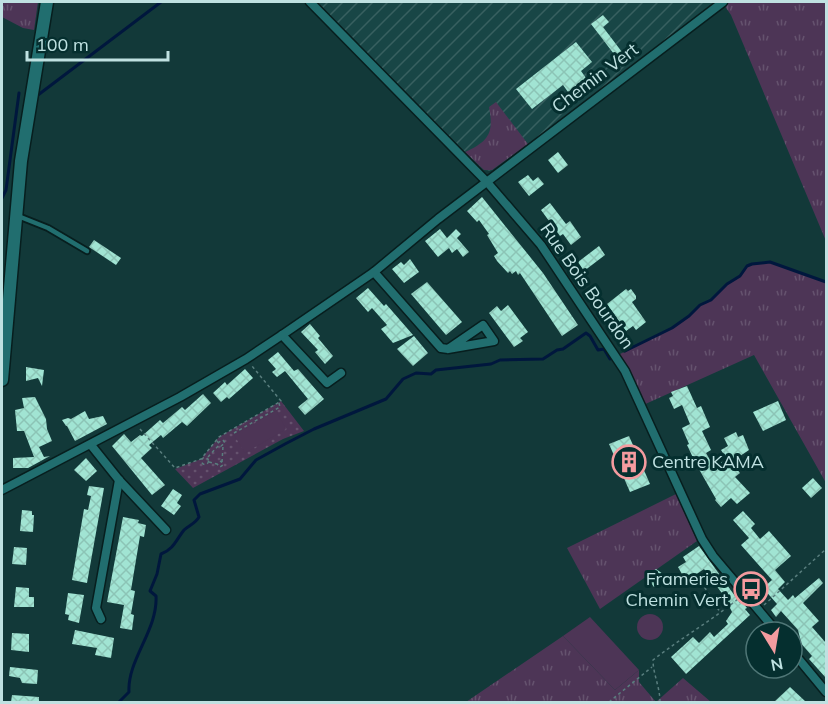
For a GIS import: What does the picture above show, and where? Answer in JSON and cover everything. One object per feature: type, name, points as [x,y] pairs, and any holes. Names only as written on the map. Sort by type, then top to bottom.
[{"type":"main road","points":[[2,380],[15,215],[26,117],[46,2]]},
{"type":"street","name":"Rue Bois Bourdon","points":[[310,2],[487,182],[541,245],[625,371],[702,539],[713,556],[767,620]]},
{"type":"street","name":"Chemin Vert","points":[[2,490],[133,422],[246,359],[282,335],[374,272],[487,182],[723,2]]},
{"type":"street","points":[[374,272],[436,344],[448,349],[494,341],[483,325],[448,349]]},
{"type":"street","points":[[282,335],[327,383],[341,373]]},
{"type":"street","points":[[91,445],[119,480],[166,530]]},
{"type":"street","points":[[101,619],[96,608],[119,480]]},
{"type":"street","points":[[804,665],[826,692]]},
{"type":"lane","points":[[15,215],[48,228],[87,251]]},
{"type":"path","points":[[234,434],[280,407],[279,402],[281,401],[246,359]]},
{"type":"path","points":[[201,459],[204,465],[218,443],[219,437],[279,402]]},
{"type":"path","points":[[133,422],[175,468],[201,459],[218,443],[224,441],[221,467],[201,459]]},
{"type":"path","points":[[218,443],[223,445]]},
{"type":"path","points":[[217,464],[219,461],[222,462]]},
{"type":"path","points":[[759,610],[826,549]]},
{"type":"path","points":[[699,585],[705,588],[721,613]]},
{"type":"path","points":[[660,702],[659,685],[653,660],[745,594]]},
{"type":"path","points":[[609,702],[653,667]]},
{"type":"shaded area","points":[[317,2],[723,2],[552,132],[528,144],[488,171],[465,152]]},
{"type":"green space","points":[[2,2],[38,2],[34,30],[23,28],[2,17]]},
{"type":"green space","points":[[722,2],[826,2],[826,241],[731,15]]},
{"type":"green space","points":[[496,102],[528,144],[492,170],[484,170],[465,152],[480,144],[488,135],[491,123],[489,107]]},
{"type":"green space","points":[[770,262],[826,282],[826,483],[754,355],[641,406],[616,356],[672,328],[700,305],[711,300],[727,284],[740,276],[747,266]]},
{"type":"green space","points":[[281,401],[304,431],[283,439],[193,488],[175,469],[201,459],[219,437]]},
{"type":"green space","points":[[276,411],[286,429],[245,453],[234,435]]},
{"type":"green space","points":[[676,494],[697,541],[600,609],[567,548]]},
{"type":"green space","points":[[650,614],[659,618],[663,627],[659,636],[650,640],[641,636],[637,627],[641,618]]},
{"type":"green space","points":[[590,617],[639,670],[615,690],[563,636]]},
{"type":"green space","points":[[563,636],[615,690],[639,670],[639,682],[656,702],[466,702]]},
{"type":"green space","points":[[683,678],[711,702],[656,702]]},
{"type":"building","points":[[603,15],[609,22],[603,27],[628,60],[618,68],[613,61],[617,58],[591,24]]},
{"type":"building","points":[[576,42],[592,62],[581,71],[586,78],[568,92],[563,85],[532,109],[516,89]]},
{"type":"building","points":[[558,152],[568,165],[558,173],[548,160]]},
{"type":"building","points":[[528,175],[533,181],[538,177],[544,184],[529,196],[518,182]]},
{"type":"building","points":[[482,197],[543,273],[578,325],[562,336],[520,273],[518,275],[516,271],[512,274],[510,271],[508,273],[497,261],[494,256],[498,253],[487,235],[489,234],[479,220],[477,222],[467,211]]},
{"type":"building","points":[[550,203],[566,224],[570,221],[581,237],[571,245],[563,234],[560,236],[541,210]]},
{"type":"building","points":[[440,229],[447,238],[456,229],[461,234],[457,238],[469,252],[463,257],[457,249],[452,253],[449,248],[438,257],[425,241]]},
{"type":"building","points":[[94,240],[121,258],[116,265],[89,247]]},
{"type":"building","points":[[599,246],[605,255],[584,271],[578,262]]},
{"type":"building","points":[[410,259],[419,272],[404,283],[392,269],[401,262],[404,265]]},
{"type":"building","points":[[427,282],[462,322],[446,335],[411,294]]},
{"type":"building","points":[[368,288],[384,306],[386,304],[413,335],[393,343],[381,329],[387,325],[372,308],[368,312],[356,298]]},
{"type":"building","points":[[626,289],[628,291],[631,289],[636,296],[632,302],[646,322],[636,330],[633,326],[626,331],[607,304]]},
{"type":"building","points":[[508,305],[528,332],[520,338],[523,341],[514,347],[489,313],[497,306],[501,311]]},
{"type":"building","points":[[310,324],[333,356],[325,364],[315,352],[318,350],[301,332]]},
{"type":"building","points":[[414,336],[428,353],[413,366],[397,349]]},
{"type":"building","points":[[278,352],[294,371],[298,369],[324,399],[305,415],[298,407],[308,399],[285,371],[277,377],[272,372],[276,369],[268,360]]},
{"type":"building","points":[[26,367],[44,370],[42,386],[38,378],[26,381]]},
{"type":"building","points":[[245,369],[253,378],[229,399],[227,397],[221,402],[213,393],[225,382],[227,385]]},
{"type":"building","points":[[687,386],[697,408],[701,406],[710,427],[702,431],[711,450],[706,453],[714,467],[727,459],[721,450],[728,446],[724,438],[736,432],[738,437],[743,435],[749,450],[731,462],[740,473],[735,477],[750,493],[737,504],[731,498],[721,507],[715,500],[687,445],[689,444],[682,428],[690,424],[682,405],[674,409],[669,398],[673,396],[671,392]]},
{"type":"building","points":[[203,394],[211,403],[187,426],[182,422],[163,438],[161,435],[149,445],[152,448],[141,458],[165,485],[152,495],[112,446],[124,434],[131,442],[140,435],[142,436],[160,420],[163,423],[182,407],[185,410]]},
{"type":"building","points":[[35,397],[46,419],[52,441],[39,447],[44,457],[50,456],[28,468],[13,468],[13,458],[34,457],[24,431],[17,431],[15,410],[24,408],[22,398]]},
{"type":"building","points":[[778,401],[786,420],[763,431],[753,412]]},
{"type":"building","points":[[85,411],[89,419],[103,416],[107,424],[75,441],[62,420],[71,419]]},
{"type":"building","name":"Centre KAMA","points":[[629,436],[650,484],[630,492],[609,444]]},
{"type":"building","points":[[86,458],[97,471],[86,481],[74,470]]},
{"type":"building","points":[[813,478],[822,488],[811,498],[802,488]]},
{"type":"building","points":[[89,486],[104,488],[87,583],[72,580],[84,509],[88,510],[91,496],[87,495]]},
{"type":"building","points":[[173,489],[182,495],[177,503],[181,506],[174,515],[161,506]]},
{"type":"building","points":[[22,510],[32,511],[34,515],[33,532],[20,531]]},
{"type":"building","points":[[743,511],[755,524],[751,528],[760,539],[769,531],[791,556],[775,570],[785,582],[778,589],[788,600],[793,595],[795,598],[819,578],[823,583],[803,603],[819,621],[812,627],[826,643],[826,678],[809,659],[812,656],[804,647],[804,620],[789,620],[781,611],[776,617],[771,610],[777,604],[763,588],[772,580],[741,545],[749,538],[733,520]]},
{"type":"building","points":[[123,517],[139,520],[138,523],[146,525],[144,537],[140,536],[131,590],[135,591],[131,614],[134,615],[132,630],[120,628],[124,605],[107,602]]},
{"type":"building","points":[[699,546],[750,615],[686,674],[671,657],[693,637],[699,643],[710,632],[714,637],[728,624],[726,621],[732,612],[724,596],[704,569],[688,580],[684,578],[678,567],[686,562],[683,557]]},
{"type":"building","points":[[14,547],[27,548],[26,565],[12,564]]},
{"type":"building","points":[[656,569],[667,577],[654,587],[646,576]]},
{"type":"building","points":[[16,587],[29,588],[29,597],[34,597],[34,607],[14,607]]},
{"type":"building","points":[[68,593],[84,595],[79,623],[68,620],[69,615],[65,614]]},
{"type":"building","points":[[75,630],[114,638],[111,658],[95,655],[97,648],[72,644]]},
{"type":"building","points":[[12,633],[29,634],[29,652],[11,650]]},
{"type":"building","points":[[10,667],[38,670],[37,684],[22,683],[20,678],[9,676]]},
{"type":"building","points":[[790,687],[806,702],[774,702]]},
{"type":"building","points":[[12,695],[39,697],[39,702],[11,702]]},
{"type":"waterway","points":[[38,95],[161,2]]},
{"type":"waterway","points":[[2,198],[6,190],[19,93]]},
{"type":"waterway","points":[[625,351],[672,328],[700,305],[711,300],[752,264],[770,262],[826,282]]},
{"type":"waterway","points":[[119,702],[129,692],[133,668],[152,621],[156,596],[150,591],[157,574],[161,554],[172,547],[184,530],[199,517],[194,500],[200,494],[240,479],[256,460],[314,429],[386,399],[403,379],[416,373],[431,374],[436,370],[491,364],[500,360],[543,359],[586,333],[598,350],[604,349],[610,359]]},
{"type":"place","name":"Centre KAMA","points":[[629,462]]},
{"type":"place","name":"Frameries Chemin Vert","points":[[751,589]]}]
